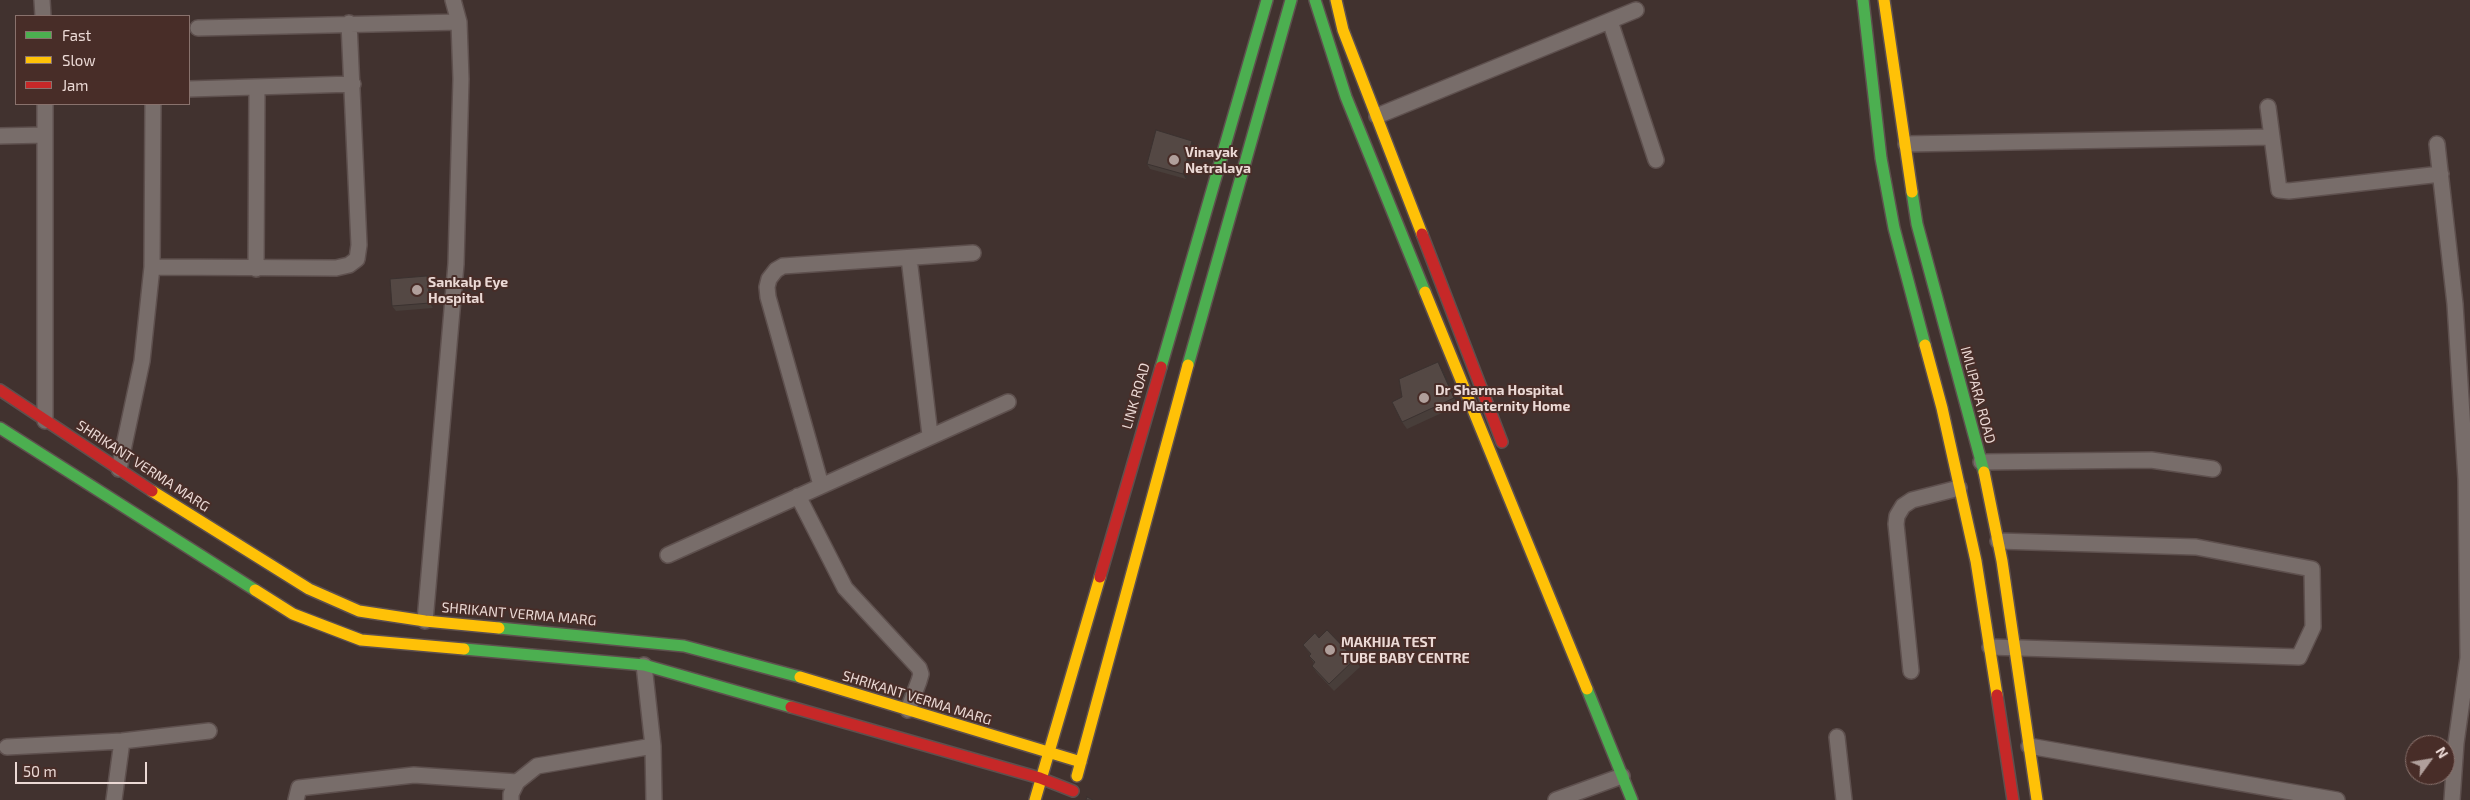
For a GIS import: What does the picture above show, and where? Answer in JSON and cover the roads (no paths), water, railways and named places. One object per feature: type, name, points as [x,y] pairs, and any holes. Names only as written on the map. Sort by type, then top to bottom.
[{"type":"street","points":[[42,0],[43,15]]},
{"type":"street","points":[[425,621],[456,264],[461,79],[459,22],[453,0]]},
{"type":"street","name":"LINK ROAD","points":[[1034,800],[1267,0]]},
{"type":"street","points":[[0,428],[293,614],[361,640],[644,665],[1040,778],[1072,796],[1167,438],[1291,0]]},
{"type":"street","points":[[1316,0],[1346,97],[1632,800]]},
{"type":"street","points":[[1336,0],[1343,30],[1506,453]]},
{"type":"street","points":[[1863,0],[1882,158],[1894,228],[1942,408],[1976,561],[2013,800]]},
{"type":"street","name":"IMLIPARA ROAD","points":[[1884,0],[1917,224],[1981,462],[1998,541],[2016,649],[2037,800]]},
{"type":"street","points":[[1376,116],[1636,10]]},
{"type":"street","points":[[1610,21],[1656,160]]},
{"type":"street","points":[[198,28],[349,23],[459,22]]},
{"type":"street","points":[[152,267],[336,268],[349,266],[357,260],[359,245],[349,23]]},
{"type":"street","points":[[190,89],[353,84]]},
{"type":"street","points":[[256,88],[256,269]]},
{"type":"street","points":[[45,105],[45,421]]},
{"type":"street","points":[[119,469],[142,361],[152,267],[153,105]]},
{"type":"street","points":[[2268,107],[2270,137],[2280,190],[2289,191],[2441,174]]},
{"type":"street","points":[[0,136],[46,134]]},
{"type":"street","points":[[1906,144],[2270,137]]},
{"type":"street","points":[[2437,144],[2463,304],[2468,478],[2468,658],[2456,743],[2452,800]]},
{"type":"street","points":[[821,485],[768,297],[767,287],[770,279],[776,270],[783,266],[974,253]]},
{"type":"street","points":[[909,258],[930,435]]},
{"type":"street","name":"SHRIKANT VERMA MARG","points":[[0,390],[119,469],[309,589],[360,611],[425,621],[684,646],[755,664],[1081,762]]},
{"type":"street","points":[[668,555],[930,435],[1008,402]]},
{"type":"street","points":[[1981,462],[2151,460],[2213,468]]},
{"type":"street","points":[[1911,671],[1896,524],[1897,516],[1903,506],[1912,500],[1959,488]]},
{"type":"street","points":[[798,496],[845,588],[918,668],[921,674],[908,710]]},
{"type":"street","points":[[1990,647],[2299,657],[2313,627],[2312,569],[2196,546],[1998,541]]},
{"type":"street","points":[[644,665],[653,746],[654,800]]},
{"type":"street","points":[[6,747],[122,740],[209,731]]},
{"type":"street","points":[[1837,737],[1844,800]]},
{"type":"street","points":[[114,800],[122,740]]},
{"type":"street","points":[[511,800],[511,794],[517,782],[537,766],[653,746]]},
{"type":"street","points":[[2029,746],[2337,800]]},
{"type":"street","points":[[296,800],[299,788],[414,775],[517,782]]},
{"type":"street","points":[[1556,800],[1622,776]]},
{"type":"place","name":"Vinayak Netralaya","points":[[1174,160]]},
{"type":"place","name":"Sankalp Eye Hospital","points":[[417,290]]},
{"type":"place","name":"Dr Sharma Hospital and Maternity Home","points":[[1424,398]]},
{"type":"place","name":"MAKHIJA TEST TUBE BABY CENTRE","points":[[1330,650]]}]
